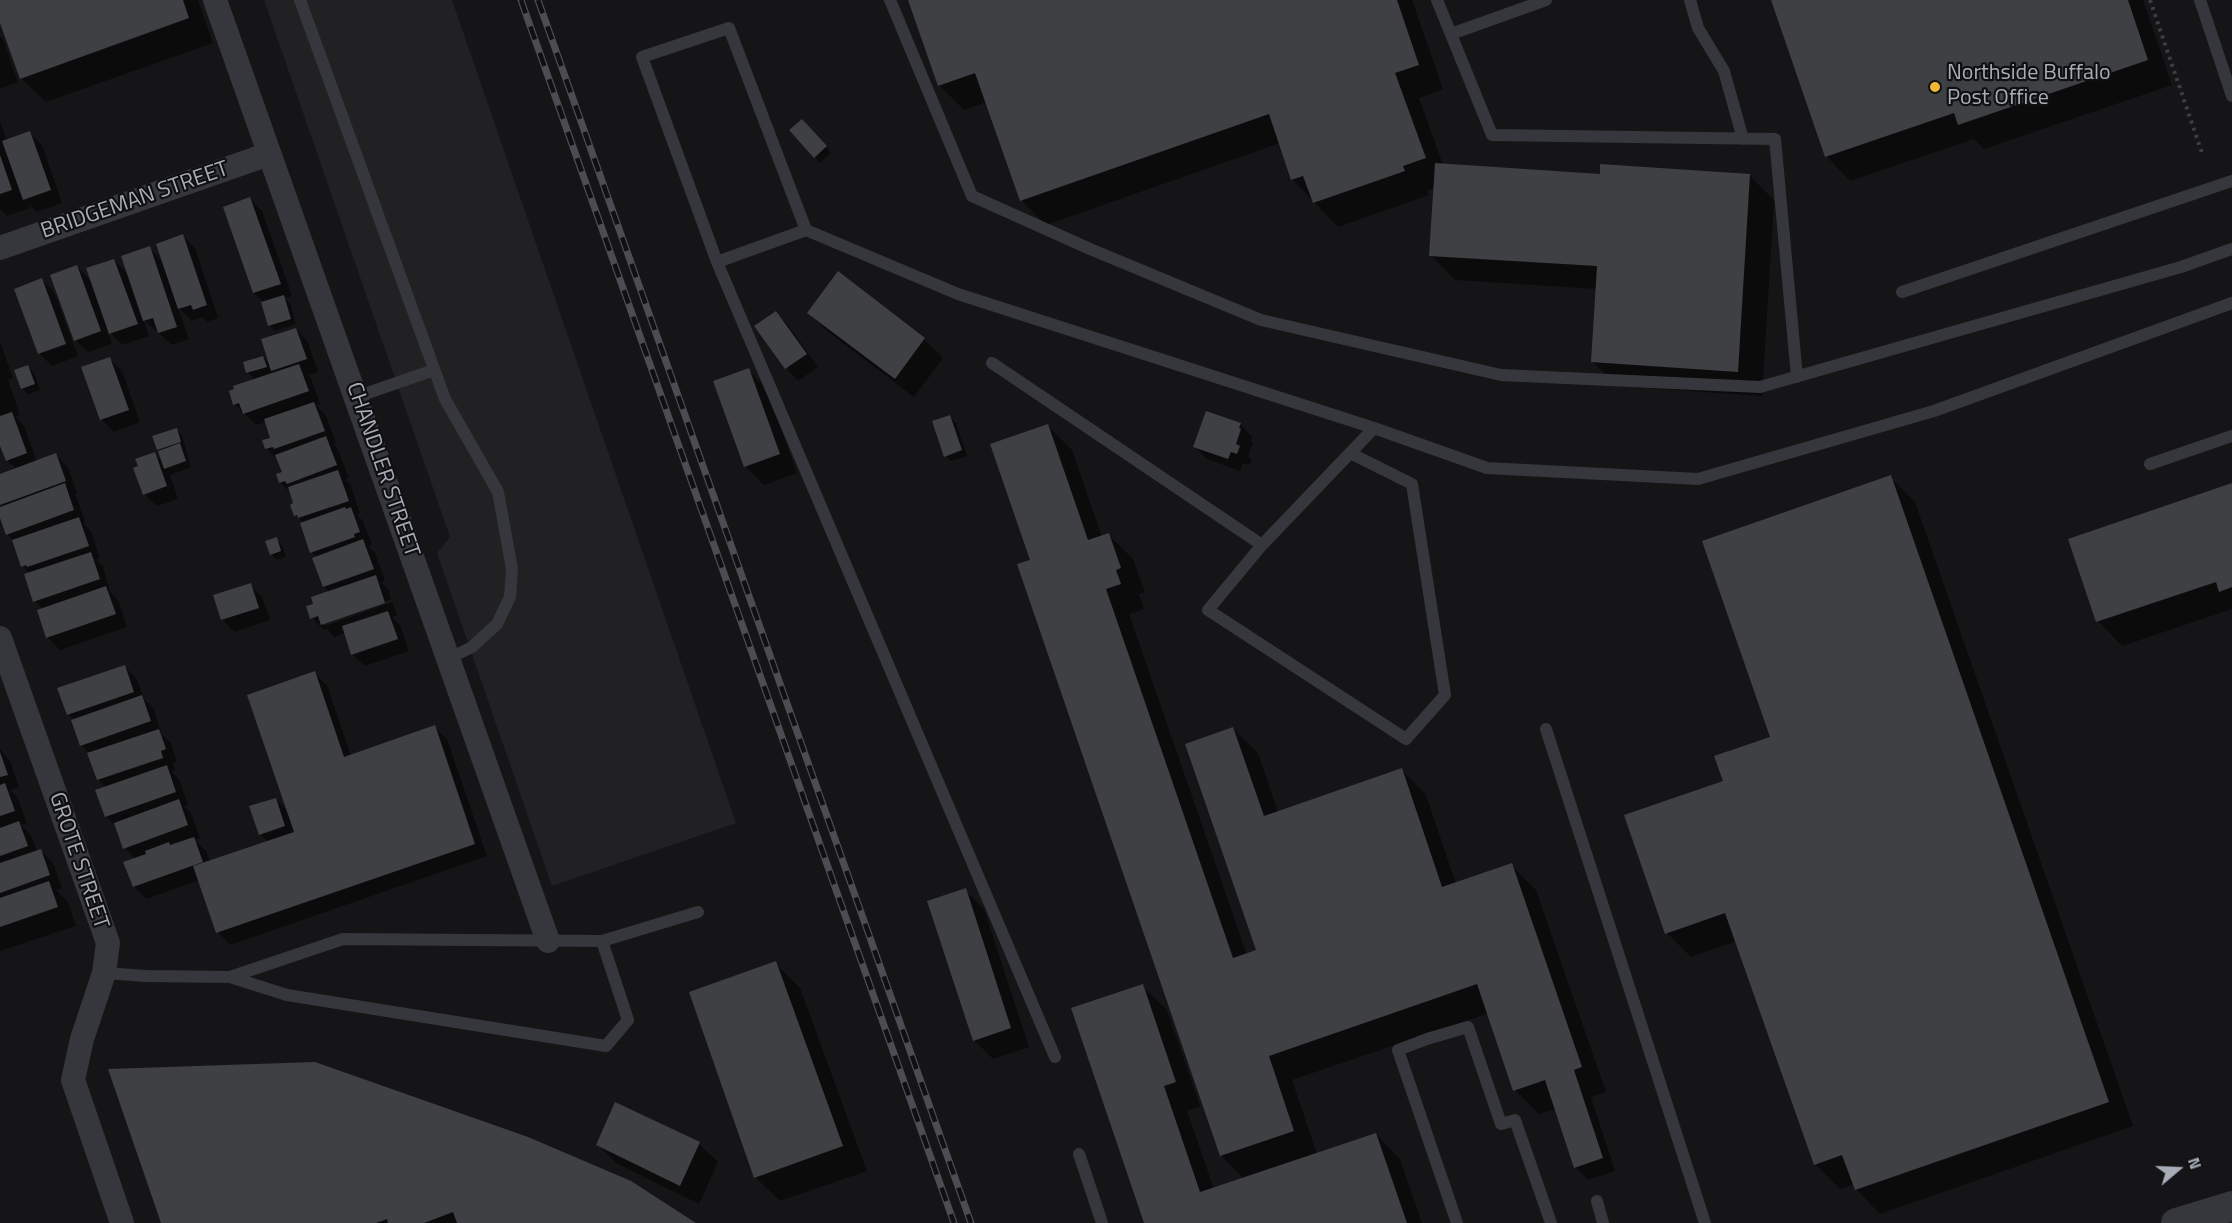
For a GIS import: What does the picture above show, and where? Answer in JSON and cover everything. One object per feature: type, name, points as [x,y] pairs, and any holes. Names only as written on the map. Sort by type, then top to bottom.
[{"type":"street","name":"CHANDLER STREET","points":[[215,0],[548,940]]},
{"type":"street","name":"BRIDGEMAN STREET","points":[[0,248],[269,154]]},
{"type":"street","name":"GROTE STREET","points":[[0,638],[108,943],[104,973],[82,1039],[73,1080],[122,1223]]},
{"type":"street","points":[[2176,1223],[2232,1206]]},
{"type":"lane","points":[[300,0],[445,399],[498,492],[512,569],[510,597],[497,624],[472,647],[448,659]]},
{"type":"lane","points":[[890,0],[972,196],[1090,249],[1261,321],[1501,375],[1760,387],[2181,267],[2232,249]]},
{"type":"lane","points":[[1437,0],[1492,135],[1775,139],[1797,377]]},
{"type":"lane","points":[[1451,34],[1546,0]]},
{"type":"lane","points":[[1690,0],[1698,28],[1724,71],[1743,139]]},
{"type":"lane","points":[[2200,0],[2232,96]]},
{"type":"lane","points":[[806,230],[729,28],[642,57],[717,262],[1055,1057]]},
{"type":"lane","points":[[1902,292],[2232,181]]},
{"type":"lane","points":[[717,262],[806,230],[958,294],[1374,428],[1487,468],[1698,479],[1934,411],[2232,303]]},
{"type":"lane","points":[[992,363],[1262,545]]},
{"type":"lane","points":[[356,397],[434,370]]},
{"type":"lane","points":[[1350,453],[1412,484],[1445,695],[1406,739],[1208,610],[1262,545],[1350,453],[1374,428]]},
{"type":"lane","points":[[2150,464],[2232,436]]},
{"type":"lane","points":[[1546,729],[1705,1223]]},
{"type":"lane","points":[[230,977],[343,939],[602,941],[698,912]]},
{"type":"lane","points":[[104,973],[230,977],[287,994],[606,1046],[628,1020],[602,941]]},
{"type":"lane","points":[[1457,1223],[1398,1050],[1468,1027],[1501,1124],[1515,1120],[1551,1223]]},
{"type":"lane","points":[[1079,1154],[1102,1223]]},
{"type":"lane","points":[[1597,1202],[1603,1223]]},
{"type":"path","points":[[2150,0],[2202,153]]},
{"type":"shaded area","points":[[264,0],[452,0],[736,823],[552,886],[437,553],[450,537]]},
{"type":"building","points":[[0,0],[183,0],[189,18],[20,79],[0,23]]},
{"type":"building","points":[[908,0],[1397,0],[1419,65],[1395,73],[1426,158],[1403,166],[1405,171],[1313,203],[1303,176],[1291,180],[1269,114],[1020,201],[975,73],[938,86]]},
{"type":"building","name":"Northside Buffalo Post Office","points":[[1771,0],[2128,0],[2148,60],[1958,125],[1954,113],[1825,157]]},
{"type":"building","points":[[802,119],[827,146],[814,158],[789,130]]},
{"type":"building","points":[[30,131],[51,190],[23,200],[2,141]]},
{"type":"building","points":[[0,155],[12,190],[0,194]]},
{"type":"building","points":[[1435,163],[1600,174],[1600,164],[1750,174],[1738,372],[1591,362],[1597,266],[1429,256]]},
{"type":"building","points":[[250,197],[281,284],[253,293],[223,207]]},
{"type":"building","points":[[183,234],[207,305],[193,310],[191,305],[178,309],[156,244]]},
{"type":"building","points":[[150,246],[177,327],[158,333],[153,318],[143,321],[121,256]]},
{"type":"building","points":[[114,259],[138,324],[109,334],[86,268]]},
{"type":"building","points":[[77,265],[101,331],[74,341],[50,275]]},
{"type":"building","points":[[838,271],[925,338],[895,379],[807,313]]},
{"type":"building","points":[[42,278],[66,344],[38,354],[14,289]]},
{"type":"building","points":[[284,295],[291,319],[268,326],[261,302]]},
{"type":"building","points":[[776,311],[807,354],[785,369],[754,326]]},
{"type":"building","points":[[296,328],[307,359],[271,371],[261,339]]},
{"type":"building","points":[[263,356],[267,367],[246,373],[243,362]]},
{"type":"building","points":[[110,357],[129,410],[100,420],[81,367]]},
{"type":"building","points":[[299,364],[309,391],[243,414],[239,403],[233,405],[229,391],[234,389],[233,386]]},
{"type":"building","points":[[28,365],[35,384],[21,389],[14,370]]},
{"type":"building","points":[[749,368],[780,454],[744,467],[713,381]]},
{"type":"building","points":[[314,402],[325,431],[274,449],[273,447],[265,449],[262,440],[270,438],[264,419]]},
{"type":"building","points":[[1206,411],[1241,423],[1236,444],[1240,446],[1237,454],[1231,452],[1228,459],[1193,447]]},
{"type":"building","points":[[12,412],[27,453],[6,461],[0,446],[0,416]]},
{"type":"building","points":[[950,415],[962,450],[944,457],[932,421]]},
{"type":"building","points":[[1048,424],[1088,540],[1109,533],[1121,568],[1116,570],[1121,584],[1106,589],[1233,958],[1256,950],[1185,744],[1233,727],[1264,816],[1402,768],[1442,887],[1512,863],[1582,1067],[1574,1070],[1603,1158],[1574,1168],[1545,1080],[1513,1091],[1477,984],[1269,1056],[1294,1131],[1220,1156],[1017,564],[1030,560],[990,444]]},
{"type":"building","points":[[177,428],[181,442],[157,450],[152,436]]},
{"type":"building","points":[[326,436],[337,465],[287,484],[285,481],[279,483],[276,474],[282,472],[275,455]]},
{"type":"building","points":[[180,443],[186,461],[164,469],[158,451]]},
{"type":"building","points":[[155,452],[167,486],[143,495],[133,468],[138,466],[135,459]]},
{"type":"building","points":[[56,453],[66,481],[0,505],[0,474]]},
{"type":"building","points":[[338,470],[349,501],[298,518],[297,515],[294,516],[288,487]]},
{"type":"building","points":[[1891,475],[2109,1102],[1855,1190],[1842,1155],[1814,1165],[1725,913],[1665,934],[1624,815],[1723,781],[1714,756],[1770,737],[1702,541]]},
{"type":"building","points":[[65,483],[74,510],[6,535],[0,518],[0,507]]},
{"type":"building","points":[[2232,483],[2232,587],[2219,592],[2216,582],[2096,622],[2068,539]]},
{"type":"building","points":[[345,507],[346,509],[351,507],[360,532],[354,534],[355,537],[310,553],[300,523]]},
{"type":"building","points":[[79,517],[89,546],[21,567],[12,540]]},
{"type":"building","points":[[277,537],[281,551],[270,555],[265,541]]},
{"type":"building","points":[[363,539],[374,569],[323,587],[312,558]]},
{"type":"building","points":[[91,552],[100,579],[33,602],[24,574]]},
{"type":"building","points":[[376,575],[385,603],[321,625],[318,616],[310,619],[306,606],[313,604],[311,597]]},
{"type":"building","points":[[251,583],[259,608],[221,620],[213,595]]},
{"type":"building","points":[[106,586],[116,614],[46,638],[37,610]]},
{"type":"building","points":[[388,611],[398,639],[351,655],[342,626]]},
{"type":"building","points":[[125,665],[134,692],[67,715],[57,688]]},
{"type":"building","points":[[315,671],[344,757],[435,725],[475,844],[216,933],[193,866],[294,832],[247,695]]},
{"type":"building","points":[[142,695],[151,721],[80,746],[71,720]]},
{"type":"building","points":[[159,729],[166,749],[161,751],[163,758],[97,780],[87,753]]},
{"type":"building","points":[[0,752],[8,775],[0,777]]},
{"type":"building","points":[[167,765],[176,792],[105,817],[95,790]]},
{"type":"building","points":[[5,783],[15,811],[0,816],[0,785]]},
{"type":"building","points":[[276,798],[285,826],[259,835],[249,806]]},
{"type":"building","points":[[179,799],[188,825],[123,849],[114,823]]},
{"type":"building","points":[[19,821],[28,846],[0,856],[0,828]]},
{"type":"building","points":[[194,837],[203,862],[133,887],[123,862],[146,854],[145,851],[169,842],[170,845]]},
{"type":"building","points":[[41,849],[50,875],[0,893],[0,863]]},
{"type":"building","points":[[49,881],[58,907],[0,927],[0,898]]},
{"type":"building","points":[[966,888],[1011,1028],[973,1041],[927,901]]},
{"type":"building","points":[[776,961],[843,1146],[754,1178],[689,992]]},
{"type":"building","points":[[1143,984],[1176,1082],[1164,1086],[1200,1192],[1376,1133],[1407,1223],[1144,1223],[1071,1008]]},
{"type":"building","points":[[315,1062],[528,1137],[631,1181],[696,1223],[457,1223],[453,1212],[424,1223],[388,1223],[387,1219],[376,1223],[161,1223],[108,1069]]},
{"type":"building","points":[[615,1102],[700,1142],[680,1186],[596,1145]]},
{"type":"railway","points":[[521,0],[954,1223]]},
{"type":"railway","points":[[538,0],[971,1223]]},
{"type":"place","name":"Northside Buffalo Post Office","points":[[1935,87]]}]
